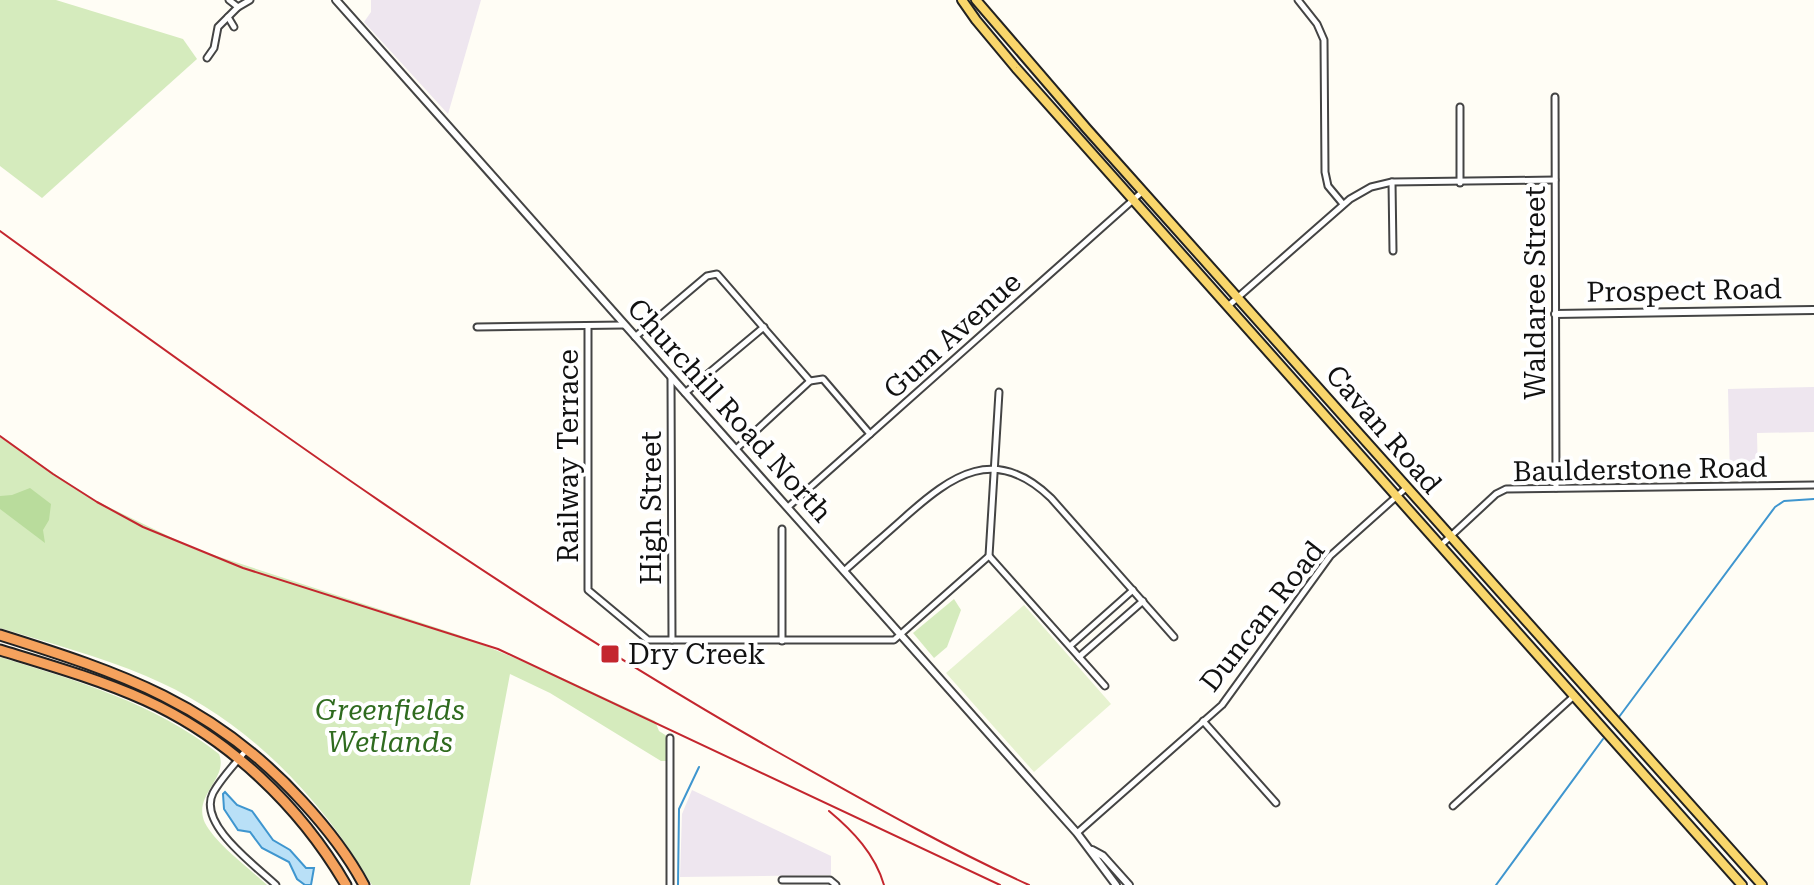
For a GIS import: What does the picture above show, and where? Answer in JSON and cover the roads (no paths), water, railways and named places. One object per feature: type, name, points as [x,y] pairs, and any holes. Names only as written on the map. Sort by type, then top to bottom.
[{"type":"highway","points":[[0,635],[82,660],[128,678],[187,706],[248,747],[313,812],[346,855],[364,885]]},
{"type":"highway","points":[[0,650],[94,680],[147,701],[195,728],[239,759],[285,802],[320,845],[346,885]]},
{"type":"main road","name":"Cavan Road","points":[[962,0],[1016,68],[1740,884]]},
{"type":"main road","name":"Cavan Road","points":[[976,0],[1142,192],[1762,885]]},
{"type":"main road","points":[[1016,68],[1025,60]]},
{"type":"main road","points":[[1068,126],[1087,129]]},
{"type":"main road","points":[[1725,866],[1730,885]]},
{"type":"street","points":[[229,0],[238,7]]},
{"type":"street","points":[[207,58],[214,48],[215,33],[238,7],[250,0]]},
{"type":"street","name":"Churchill Road North","points":[[336,0],[1092,850],[1113,883]]},
{"type":"street","points":[[1298,0],[1317,24],[1324,40],[1325,172],[1328,186],[1343,204]]},
{"type":"street","points":[[228,17],[234,27]]},
{"type":"street","name":"Waldaree Street","points":[[1555,97],[1556,488]]},
{"type":"street","points":[[1460,107],[1460,183]]},
{"type":"street","points":[[1228,306],[1343,204],[1371,187],[1392,182],[1555,180]]},
{"type":"street","points":[[1392,182],[1393,251]]},
{"type":"street","name":"Gum Avenue","points":[[788,507],[1142,192]]},
{"type":"street","points":[[635,337],[707,276],[717,274],[810,381]]},
{"type":"street","name":"Prospect Road","points":[[1555,314],[1814,310]]},
{"type":"street","points":[[477,327],[624,325]]},
{"type":"street","name":"Railway Terrace","points":[[588,326],[588,590],[645,639],[882,641],[894,640],[901,635]]},
{"type":"street","points":[[685,393],[764,327]]},
{"type":"street","name":"High Street","points":[[671,376],[672,640]]},
{"type":"street","points":[[736,449],[810,381],[823,379],[870,434]]},
{"type":"street","points":[[901,635],[989,556],[999,392]]},
{"type":"street","points":[[844,571],[938,488],[962,474],[995,469],[1007,471],[1040,487],[1174,637]]},
{"type":"street","name":"Baulderstone Road","points":[[1440,546],[1502,491],[1814,485]]},
{"type":"street","name":"Duncan Road","points":[[1077,833],[1225,701],[1330,556],[1406,488]]},
{"type":"street","points":[[782,529],[782,641]]},
{"type":"street","points":[[989,556],[1105,686]]},
{"type":"street","points":[[1070,646],[1133,590]]},
{"type":"street","points":[[1079,657],[1143,601]]},
{"type":"street","points":[[1453,806],[1574,696]]},
{"type":"street","points":[[1203,721],[1276,803]]},
{"type":"street","points":[[670,738],[670,885]]},
{"type":"street","points":[[248,747],[212,794],[211,818],[220,831],[276,885]]},
{"type":"street","name":"Churchill Road North","points":[[1092,850],[1103,856],[1125,883]]},
{"type":"street","points":[[1740,884],[1751,873]]},
{"type":"street","points":[[782,880],[830,880],[836,884]]},
{"type":"water","points":[[225,792],[237,805],[252,811],[273,840],[290,850],[306,868],[314,868],[311,885],[297,879],[289,862],[262,848],[250,832],[238,830],[224,809]]},
{"type":"waterway","points":[[1619,717],[1775,507],[1784,501],[1814,499]]},
{"type":"waterway","points":[[1496,885],[1603,739]]},
{"type":"waterway","points":[[678,885],[679,809],[699,767]]},
{"type":"railway","points":[[0,231],[284,435],[575,630],[868,803],[1029,885]]},
{"type":"railway","points":[[0,436],[53,474],[143,527],[243,568],[498,649],[1000,885]]},
{"type":"railway","points":[[829,811],[862,844],[875,863],[884,885]]},
{"type":"place","name":"Dry Creek","points":[[610,654]]},
{"type":"park label","name":"Greenfields Wetlands","points":[[390,726]]}]
